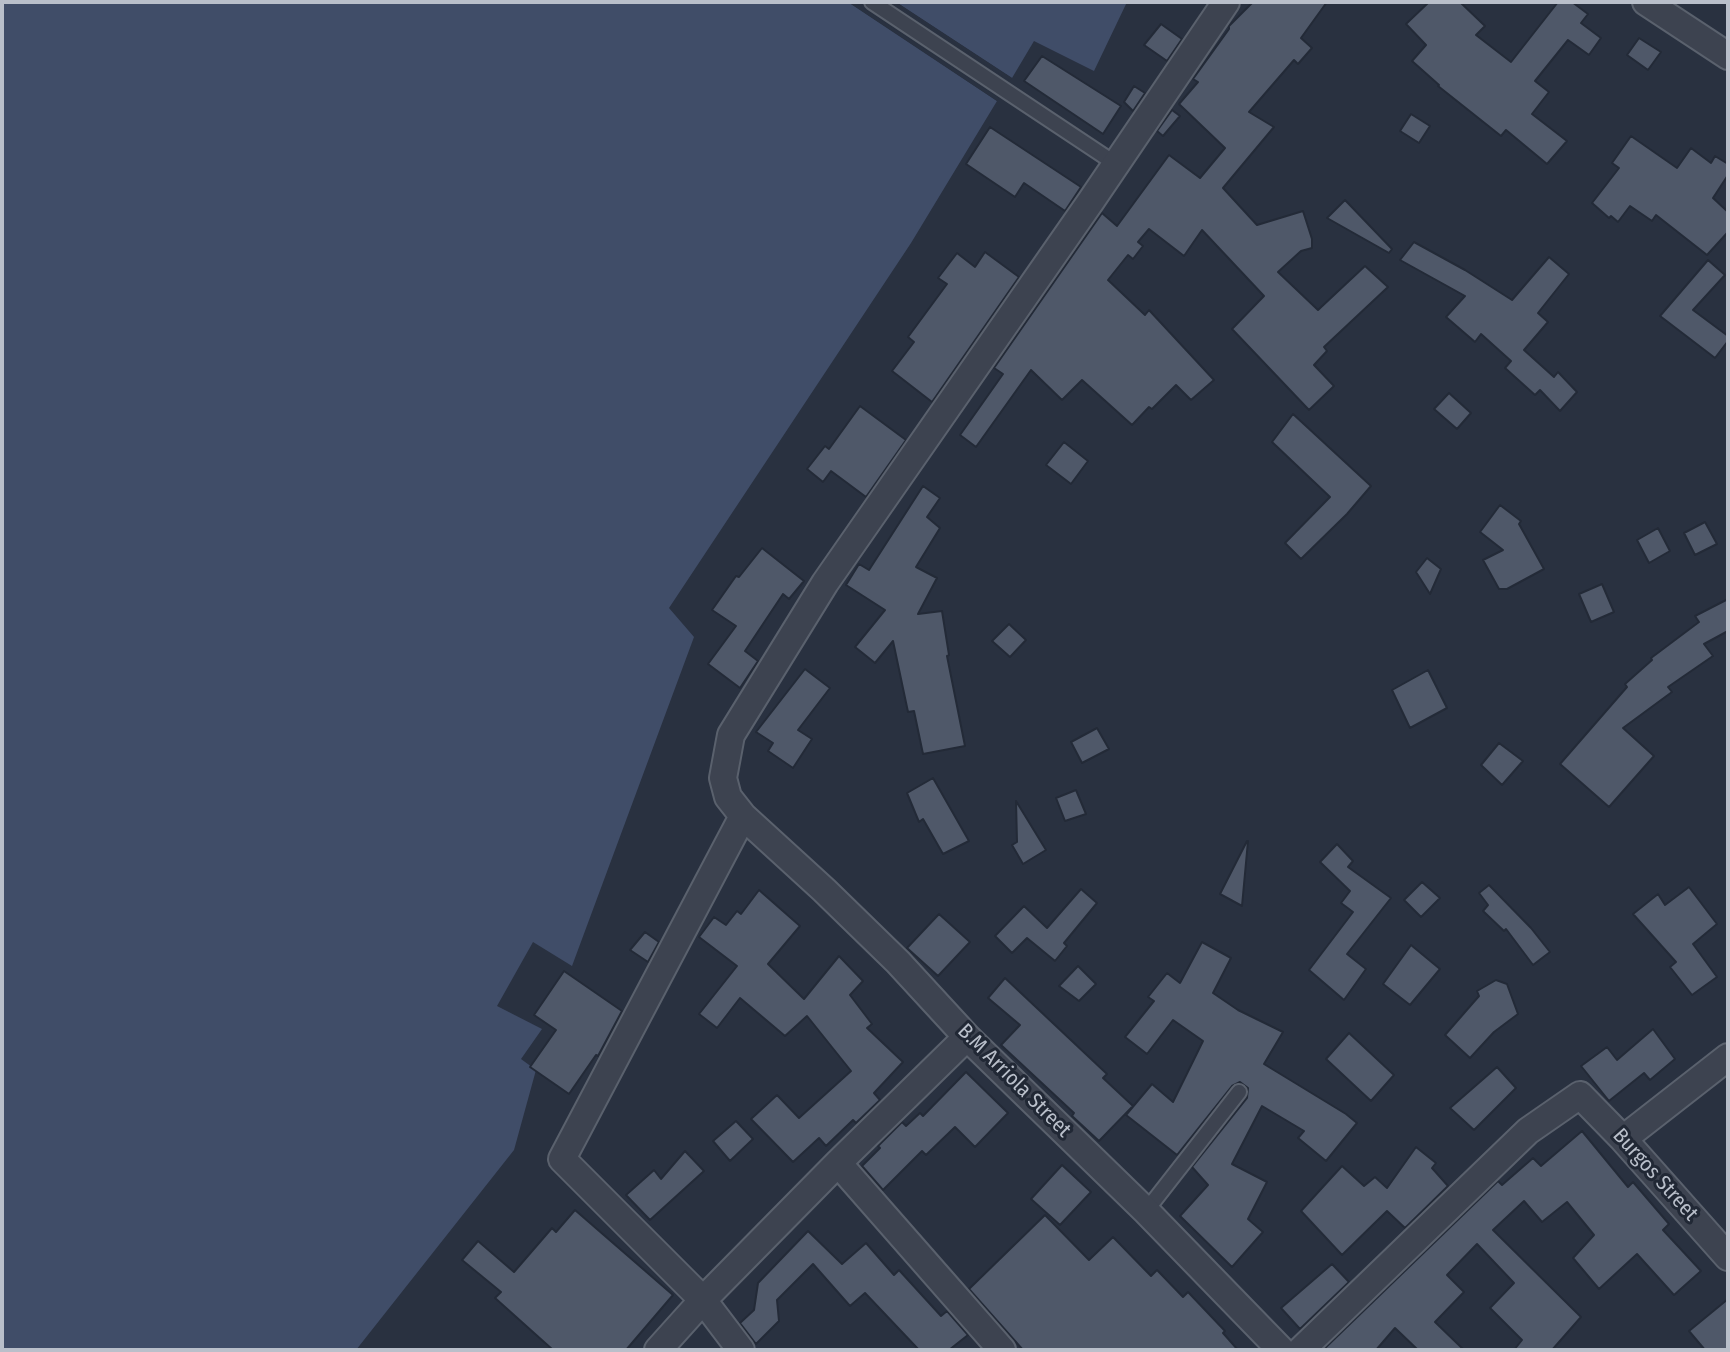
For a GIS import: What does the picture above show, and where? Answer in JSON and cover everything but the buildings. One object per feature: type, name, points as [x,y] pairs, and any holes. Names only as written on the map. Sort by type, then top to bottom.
[{"type":"street","name":"B.M Arriola Street","points":[[1226,2],[825,583],[731,734],[723,778],[728,797],[743,816],[898,962],[967,1037],[1146,1211],[1281,1350]]},
{"type":"street","points":[[1654,4],[1728,56]]},
{"type":"street","points":[[741,1350],[703,1300],[562,1159],[743,816]]},
{"type":"street","points":[[658,1350],[703,1300],[838,1163],[967,1037]]},
{"type":"street","points":[[1623,1139],[1728,1057]]},
{"type":"street","name":"Burgos Street","points":[[1301,1350],[1528,1131],[1580,1096],[1623,1139],[1728,1257]]},
{"type":"street","points":[[838,1163],[1002,1350]]},
{"type":"lane","points":[[872,2],[1116,164]]},
{"type":"lane","points":[[1146,1211],[1239,1092]]},
{"type":"water","points":[[2,2],[848,2],[997,101],[911,243],[669,608],[694,637],[572,966],[533,942],[497,1006],[542,1029],[521,1059],[536,1070],[514,1150],[356,1350],[2,1350]]},
{"type":"water","points":[[896,2],[1127,2],[1094,71],[1034,41],[1012,78]]},
{"type":"pier","points":[[848,2],[854,2],[999,98],[997,101]]},
{"type":"pier","points":[[893,2],[896,2],[1012,78],[1010,81]]}]
